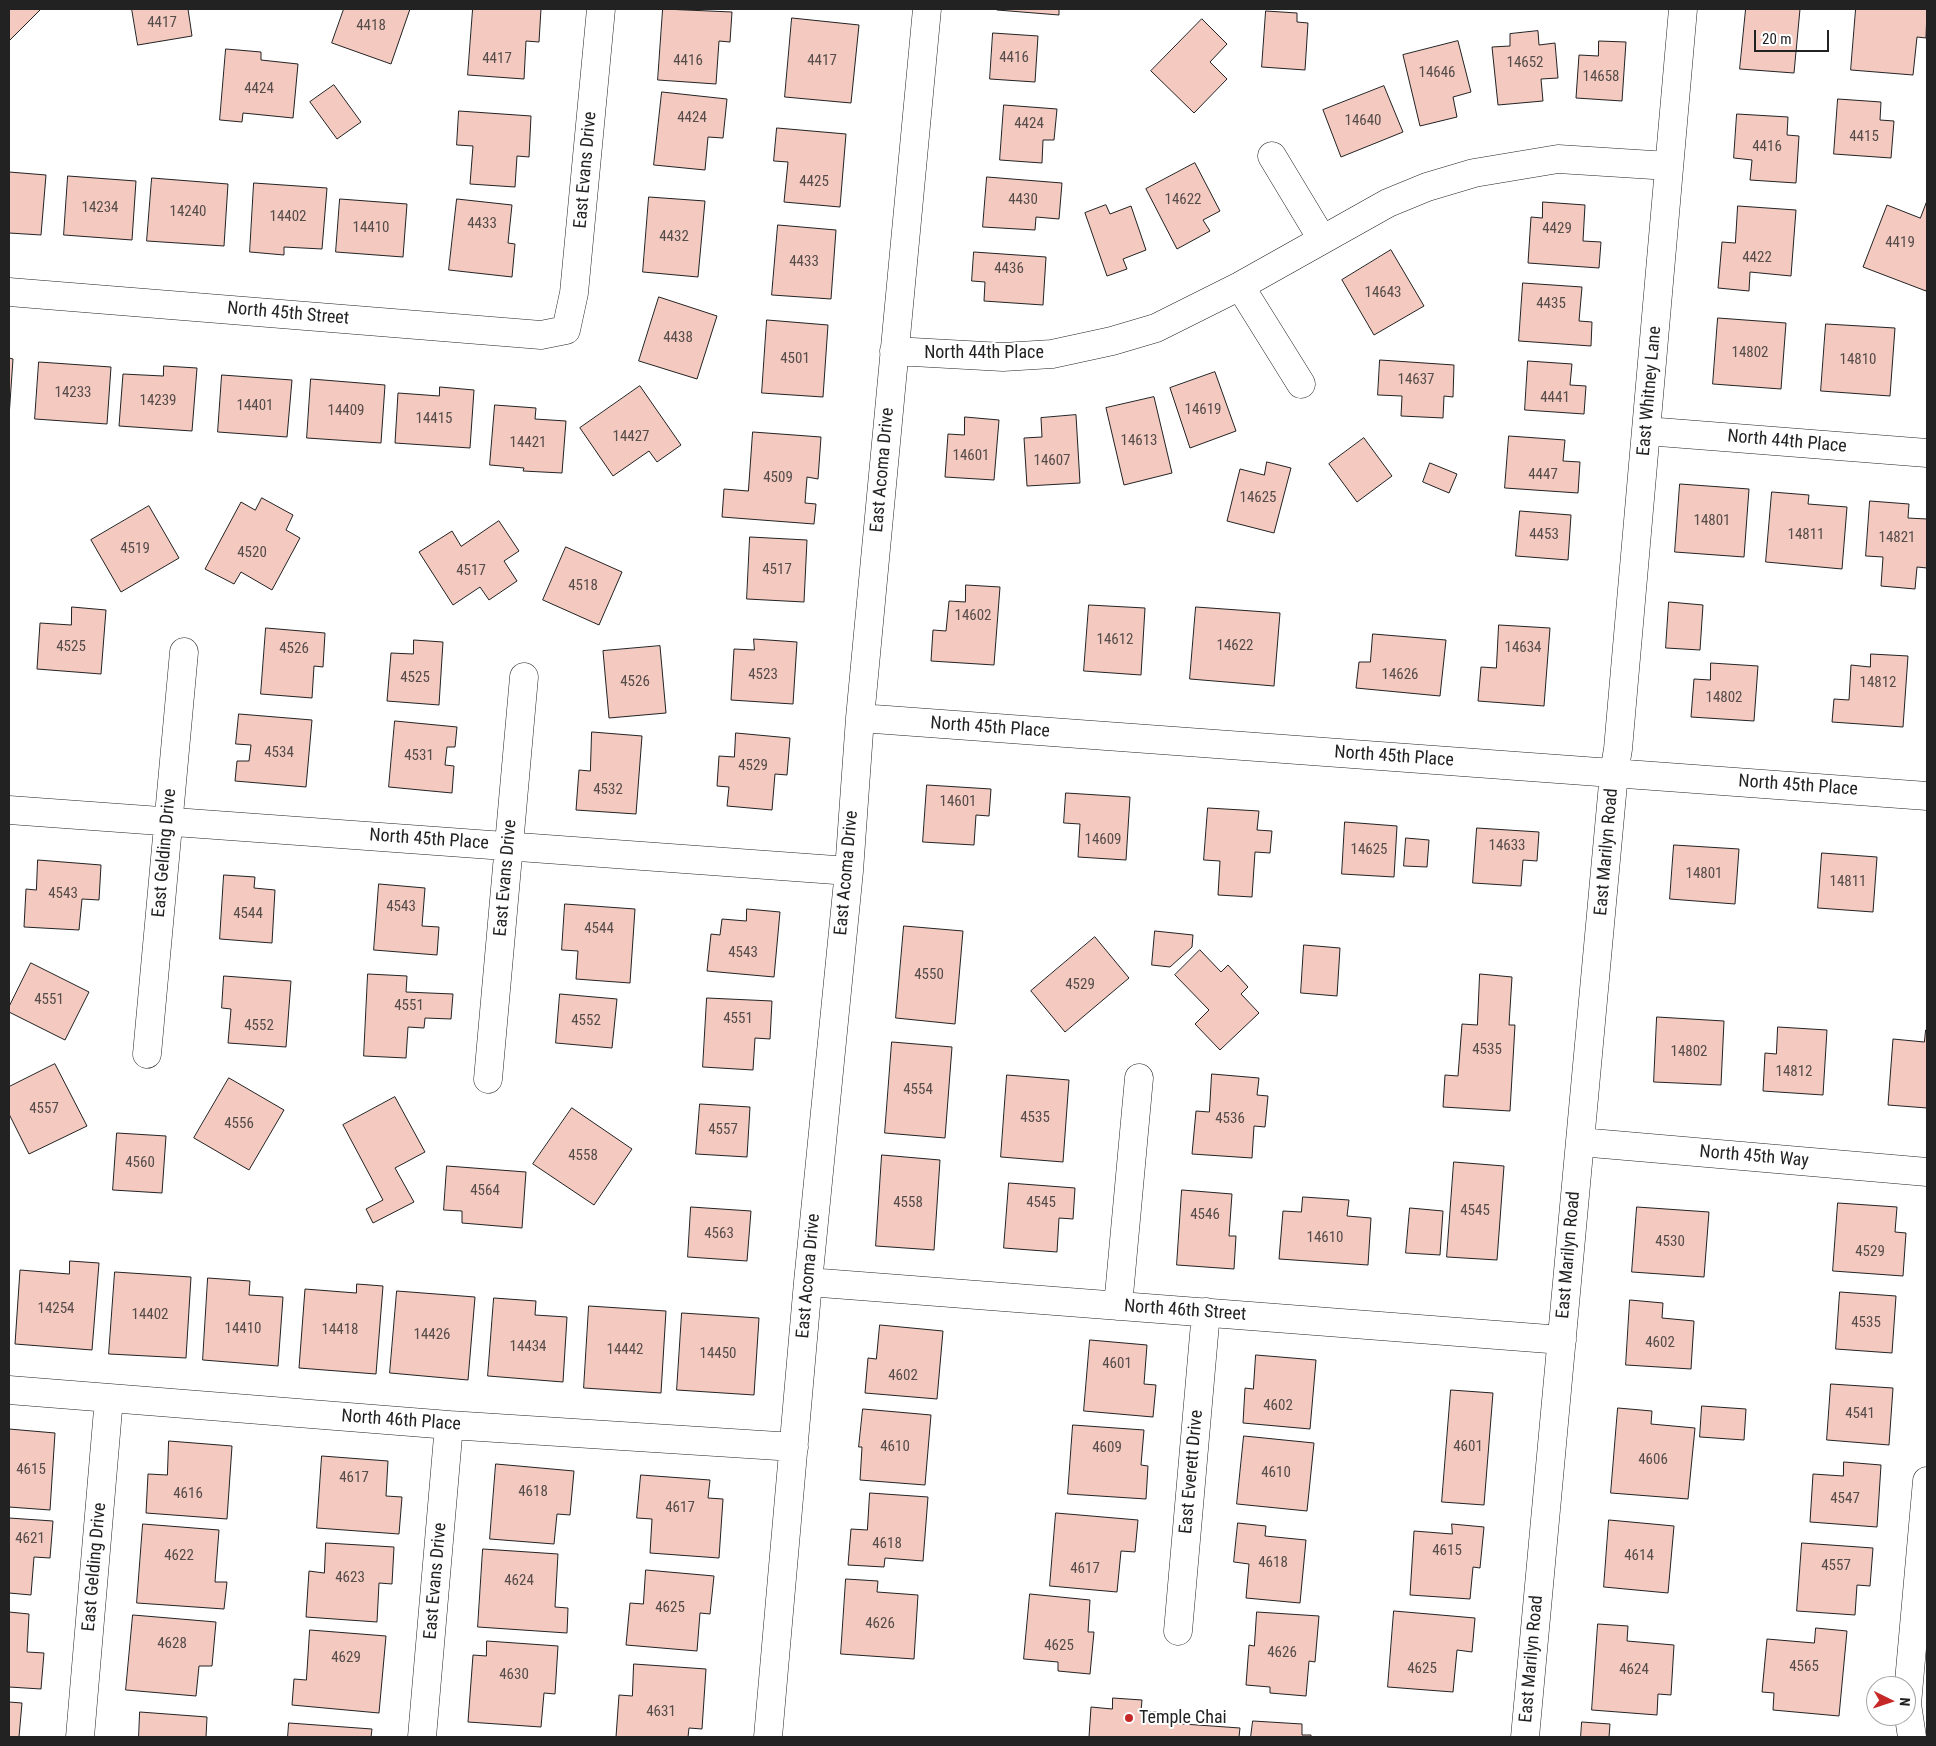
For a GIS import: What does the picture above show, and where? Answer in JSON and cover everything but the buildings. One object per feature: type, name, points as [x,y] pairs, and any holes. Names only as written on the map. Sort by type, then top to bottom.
[{"type":"street","name":"East Evans Drive","points":[[566,330],[574,293],[601,9]]},
{"type":"street","name":"East Acoma Drive","points":[[768,1737],[808,1282],[848,871],[860,718],[927,9]]},
{"type":"street","name":"East Whitney Lane","points":[[1614,773],[1618,749],[1684,9]]},
{"type":"street","points":[[1272,156],[1322,239]]},
{"type":"street","name":"North 44th Place","points":[[894,351],[1003,357],[1052,354],[1112,341],[1156,328],[1240,286],[1388,203],[1427,187],[1474,173],[1558,159],[1670,166]]},
{"type":"street","points":[[1240,286],[1302,384]]},
{"type":"street","name":"North 45th Street","points":[[9,292],[541,335],[566,330]]},
{"type":"street","name":"North 44th Place","points":[[1646,431],[1927,453]]},
{"type":"street","name":"East Gelding Drive","points":[[146,1054],[184,652]]},
{"type":"street","name":"East Evans Drive","points":[[488,1079],[524,676]]},
{"type":"street","name":"North 45th Place","points":[[860,718],[1927,796]]},
{"type":"street","name":"East Marilyn Road","points":[[1525,1737],[1614,773]]},
{"type":"street","name":"North 45th Place","points":[[9,810],[848,871]]},
{"type":"street","points":[[1118,1306],[1139,1078]]},
{"type":"street","name":"North 45th Way","points":[[1580,1142],[1927,1172]]},
{"type":"street","name":"North 46th Street","points":[[808,1282],[1562,1340]]},
{"type":"street","name":"East Everett Drive","points":[[1178,1631],[1206,1312]]},
{"type":"street","name":"North 46th Place","points":[[9,1390],[449,1424],[794,1447]]},
{"type":"street","name":"East Gelding Drive","points":[[80,1737],[109,1398]]},
{"type":"street","name":"East Evans Drive","points":[[422,1737],[449,1424]]},
{"type":"street","points":[[1911,1737],[1907,1704],[1927,1481]]},
{"type":"place","name":"Temple Chai","points":[[1129,1718]]}]
